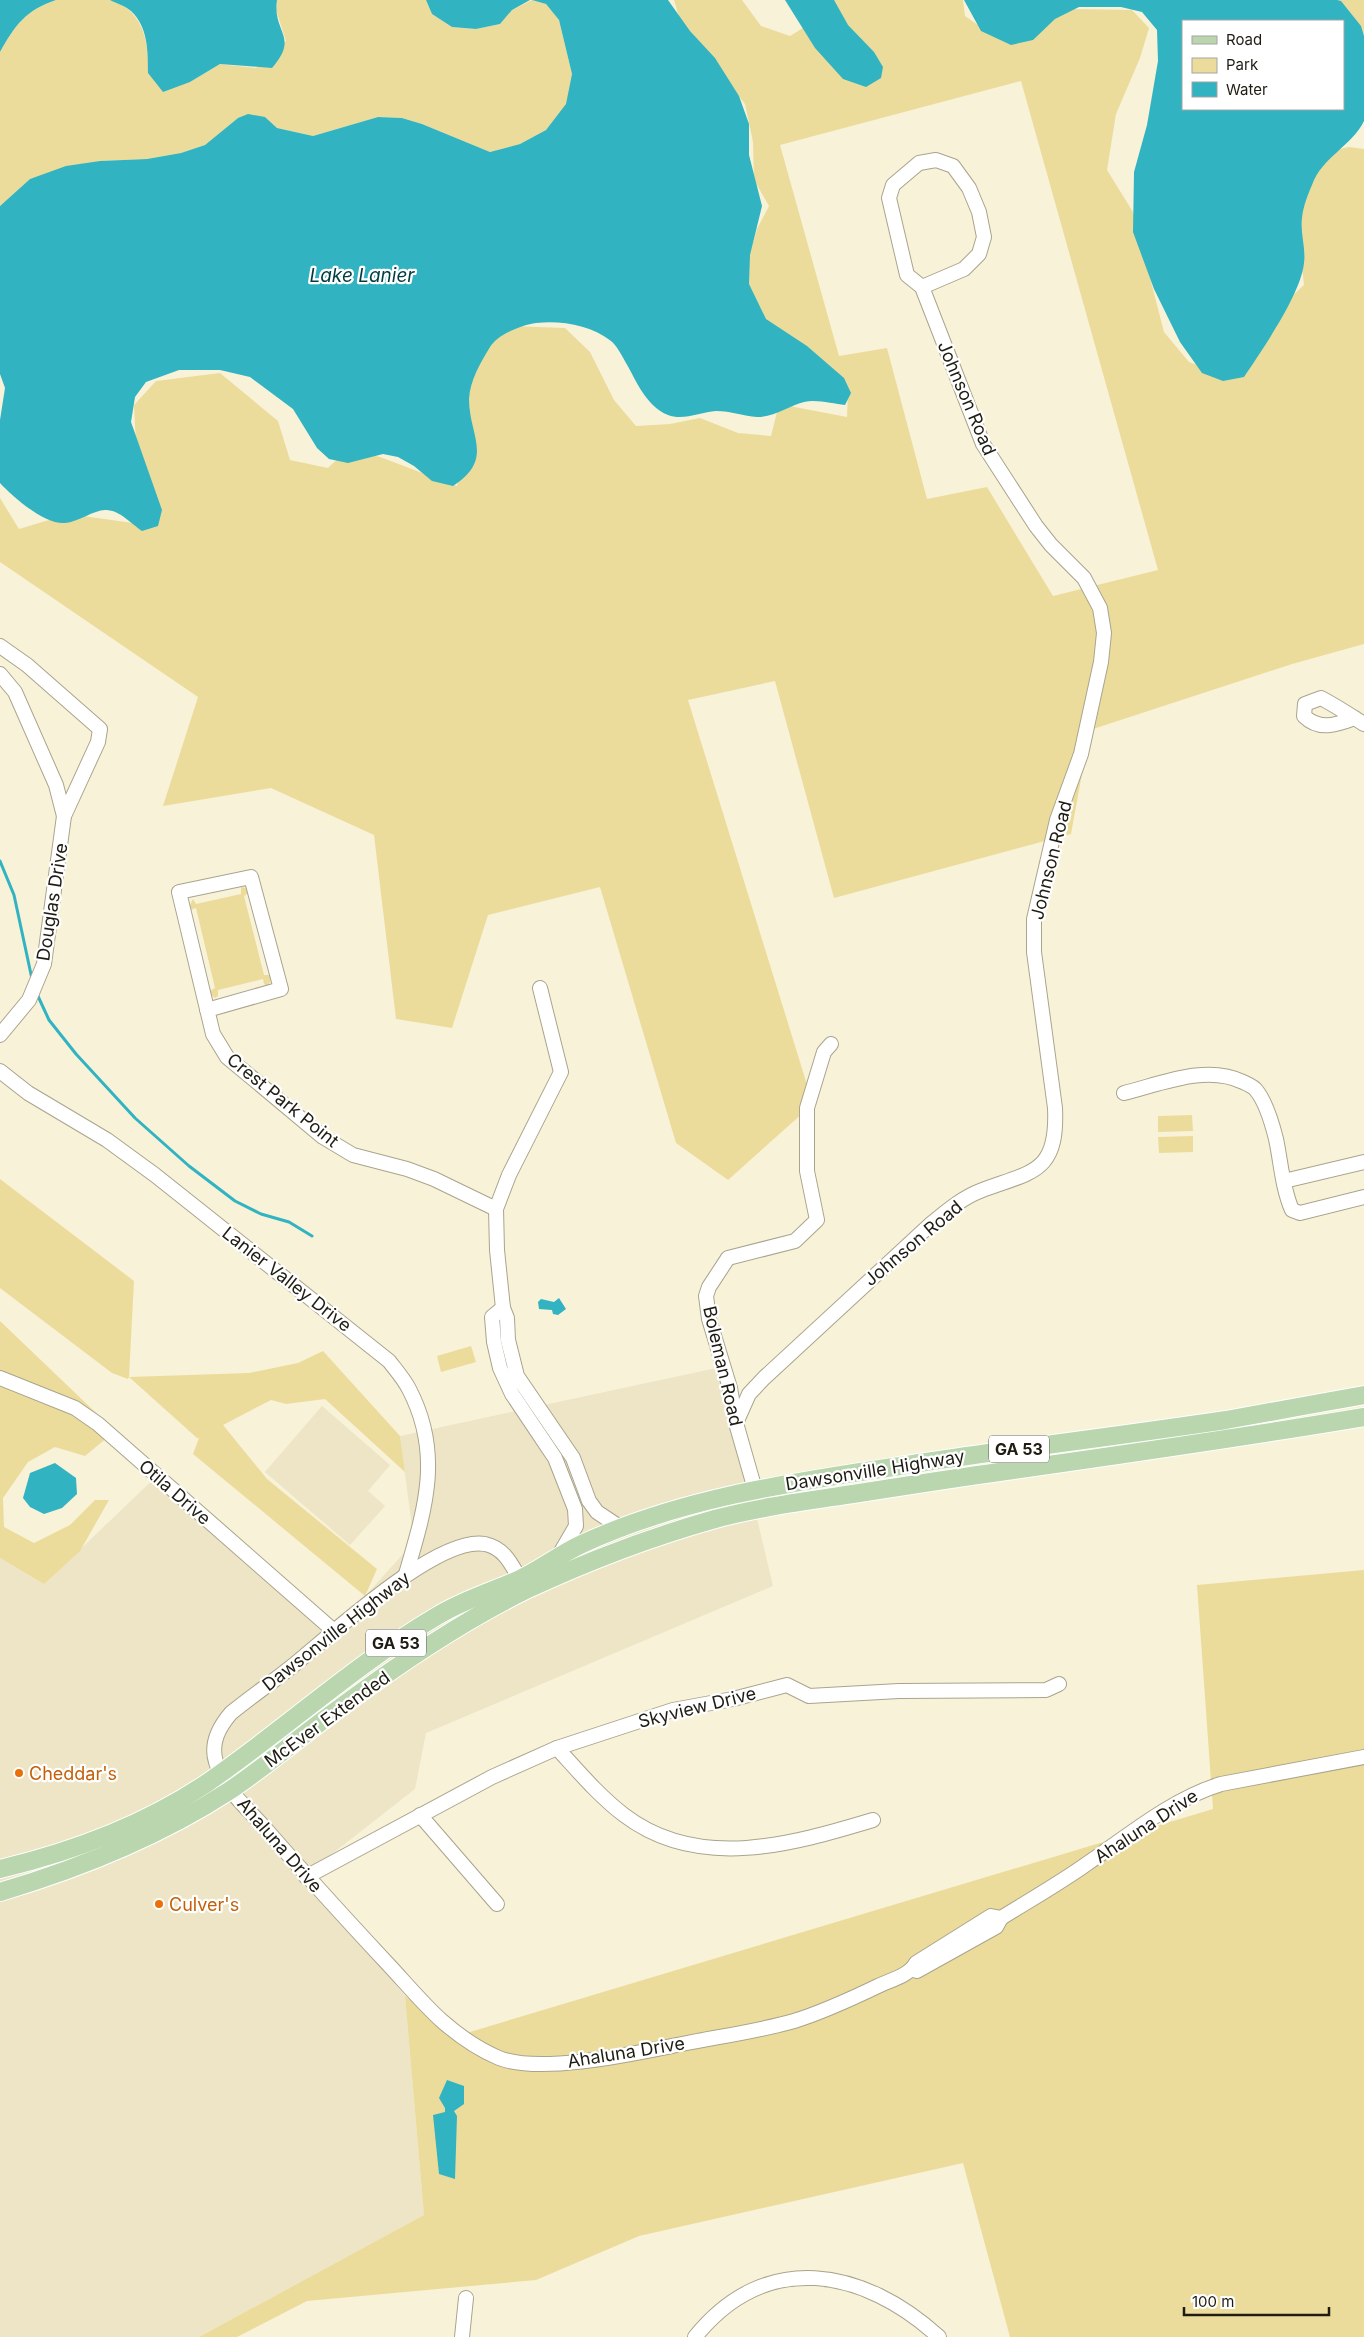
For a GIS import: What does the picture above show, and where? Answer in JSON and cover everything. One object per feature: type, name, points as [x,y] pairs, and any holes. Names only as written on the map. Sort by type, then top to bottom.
[{"type":"main road","name":"Dawsonville Highway","points":[[523,1584],[558,1558],[581,1544],[621,1528],[711,1500],[755,1489],[953,1458],[1226,1420],[1364,1395]]},
{"type":"main road","name":"Dawsonville Highway","points":[[0,1869],[42,1859],[132,1824],[195,1790],[330,1690],[436,1616],[470,1597],[523,1584],[672,1532],[761,1509],[958,1478],[1230,1439],[1364,1417]]},
{"type":"main road","name":"McEver Extended","points":[[232,1789],[342,1706],[431,1644],[523,1584]]},
{"type":"main road","name":"GA 53","points":[[0,1892],[65,1872],[126,1848],[232,1789]]},
{"type":"street","name":"Johnson Road","points":[[736,1424],[749,1394],[764,1378],[932,1223],[955,1205],[979,1191],[1016,1180],[1036,1170],[1048,1157],[1054,1136],[1056,1108],[1034,952],[1034,918],[1057,820],[1081,754],[1101,662],[1103,624],[1100,608],[1084,578],[1051,545],[1036,526],[983,444],[922,286],[907,275],[889,198],[893,186],[919,164],[936,160],[953,166],[969,188],[978,212],[984,237],[980,254],[964,269],[922,286]]},
{"type":"street","name":"Douglas Drive","points":[[0,646],[26,665],[100,729],[98,742],[64,816],[44,964],[29,1000],[0,1035]]},
{"type":"street","name":"Douglas Drive","points":[[0,674],[15,692],[56,785],[64,816]]},
{"type":"street","name":"Crest Park Point","points":[[207,1010],[281,989],[251,876],[179,892],[207,1010],[213,1034],[227,1057],[322,1137],[353,1155],[407,1168],[496,1209]]},
{"type":"street","points":[[540,988],[561,1072],[509,1175],[496,1209],[497,1250],[503,1308],[492,1317],[501,1341],[515,1366],[514,1384],[555,1458],[575,1510],[576,1526],[558,1558]]},
{"type":"street","name":"Boleman Road","points":[[761,1509],[736,1424],[730,1388],[709,1319],[706,1296],[709,1287],[728,1258],[796,1241],[816,1220],[807,1171],[807,1108],[824,1052],[831,1044]]},
{"type":"street","name":"Lanier Valley Drive","points":[[0,1071],[28,1093],[107,1140],[147,1169],[389,1361],[409,1388],[420,1414],[428,1452],[429,1484],[424,1513],[406,1574]]},
{"type":"street","points":[[1124,1093],[1204,1074],[1235,1078],[1255,1088],[1264,1103],[1276,1139],[1292,1210],[1300,1213],[1364,1197]]},
{"type":"street","points":[[1284,1181],[1364,1162]]},
{"type":"street","points":[[501,1341],[500,1368],[573,1458],[589,1501],[597,1512],[621,1528]]},
{"type":"street","name":"Otila Drive","points":[[0,1378],[74,1408],[98,1424],[334,1632]]},
{"type":"street","points":[[566,1485],[581,1479]]},
{"type":"street","name":"Dawsonville Highway","points":[[220,1773],[215,1761],[216,1735],[231,1713],[406,1574],[455,1549],[476,1543],[486,1544],[505,1554],[523,1584]]},
{"type":"street","name":"Skyview Drive","points":[[306,1877],[420,1815],[492,1778],[557,1748],[673,1710],[733,1699],[788,1684],[809,1696],[899,1691],[1046,1690],[1058,1684]]},
{"type":"street","points":[[557,1748],[593,1787],[626,1816],[657,1834],[689,1844],[742,1849],[763,1848],[808,1840],[873,1820]]},
{"type":"street","name":"Ahaluna Drive","points":[[220,1773],[306,1877],[442,2022],[500,2058],[525,2063],[601,2059],[761,2029],[832,2007],[912,1970],[916,1964],[991,1916],[1001,1918],[1076,1872],[1154,1818],[1202,1790],[1221,1784],[1364,1757]]},
{"type":"street","points":[[420,1815],[497,1904]]},
{"type":"street","points":[[695,2337],[735,2299],[780,2282],[818,2278],[857,2284],[876,2292],[898,2304],[939,2337]]},
{"type":"street","points":[[462,2337],[466,2298]]},
{"type":"shaded area","points":[[721,1367],[773,1586],[426,1733],[415,1789],[305,1875],[405,1996],[424,2215],[199,2337],[0,2337],[0,1558],[44,1584],[160,1473],[337,1627],[414,1542],[400,1436]]},
{"type":"shaded area","points":[[322,1406],[390,1465],[368,1491],[385,1506],[350,1545],[265,1472]]},
{"type":"green space","points":[[56,0],[110,0],[121,5],[130,11],[142,29],[147,50],[148,73],[190,82],[220,64],[256,68],[286,41],[276,10],[277,0],[426,0],[432,14],[452,27],[476,29],[500,24],[512,10],[532,0],[546,4],[559,20],[572,74],[567,104],[546,130],[520,144],[490,152],[422,124],[402,118],[378,117],[313,136],[277,128],[265,117],[238,118],[205,145],[181,153],[147,159],[100,161],[30,179],[0,206],[0,52],[16,26],[22,20],[37,9]]},
{"type":"green space","points":[[674,0],[742,0],[761,26],[790,36],[811,23],[813,0],[963,0],[965,16],[997,38],[1072,9],[1132,10],[1149,28],[1140,58],[1116,114],[1107,170],[1133,212],[1164,332],[1189,362],[1229,376],[1280,307],[1304,285],[1294,191],[1315,154],[1349,147],[1364,149],[1364,644],[1292,664],[1090,730],[1071,834],[834,898],[775,681],[688,700],[813,1104],[728,1180],[676,1143],[600,887],[488,915],[452,1028],[396,1019],[374,835],[271,788],[163,806],[198,697],[0,562],[0,498],[19,529],[69,514],[140,524],[134,405],[156,381],[220,373],[278,421],[290,460],[328,468],[348,449],[380,457],[457,486],[463,462],[458,403],[478,354],[511,326],[565,328],[590,352],[614,400],[636,426],[670,424],[700,418],[738,433],[771,436],[779,404],[847,417],[848,391],[766,327],[747,294],[746,266],[757,229],[769,206],[754,180],[753,142],[745,104],[680,20]],"holes":[[[1021,81],[1158,570],[1053,596],[987,487],[927,499],[887,348],[839,356],[780,145]]]},
{"type":"green space","points":[[1325,0],[1364,0],[1364,35],[1340,7]]},
{"type":"green space","points":[[241,887],[247,888],[250,892],[244,896],[264,975],[271,975],[271,981],[267,986],[264,984],[263,979],[218,990],[218,996],[215,998],[208,992],[215,988],[196,908],[190,910],[189,907],[193,899],[196,904],[241,894]]},
{"type":"green space","points":[[1192,1115],[1193,1131],[1158,1132],[1158,1116]]},
{"type":"green space","points":[[1193,1136],[1193,1152],[1159,1153],[1158,1137]]},
{"type":"green space","points":[[0,1179],[134,1281],[128,1379],[112,1373],[0,1288]]},
{"type":"green space","points":[[0,1321],[115,1431],[85,1456],[55,1447],[28,1462],[3,1498],[4,1527],[34,1543],[70,1525],[95,1500],[109,1500],[80,1551],[44,1584],[0,1558]]},
{"type":"green space","points":[[471,1346],[476,1362],[441,1372],[437,1356]]},
{"type":"green space","points":[[323,1351],[400,1436],[405,1472],[325,1399],[286,1404],[271,1400],[223,1425],[267,1479],[377,1569],[365,1596],[193,1454],[199,1438],[129,1377],[249,1373],[298,1363]]},
{"type":"green space","points":[[1364,1570],[1364,2337],[1010,2337],[963,2163],[639,2236],[536,2280],[307,2301],[237,2337],[199,2337],[424,2215],[405,1996],[460,2035],[1213,1809],[1197,1585]]},
{"type":"water","points":[[0,0],[56,0],[37,9],[22,20],[16,26],[0,52]]},
{"type":"water","points":[[110,0],[277,0],[276,11],[285,41],[284,49],[272,68],[220,64],[190,82],[163,92],[148,73],[146,40],[137,17],[131,11]]},
{"type":"water","points":[[426,0],[530,0],[512,10],[500,24],[476,29],[452,27],[432,14]]},
{"type":"water","name":"Lake Lanier","points":[[532,0],[668,0],[690,31],[715,58],[739,96],[749,124],[749,155],[762,206],[750,255],[749,284],[766,319],[807,346],[844,378],[851,393],[845,405],[809,401],[763,417],[716,411],[686,417],[674,417],[660,411],[648,400],[611,341],[585,327],[545,322],[517,328],[504,334],[490,347],[471,385],[469,399],[477,456],[466,476],[453,486],[432,481],[414,466],[398,457],[383,454],[348,463],[329,459],[317,448],[293,409],[250,377],[220,370],[179,370],[146,382],[135,397],[131,422],[162,510],[158,526],[142,531],[120,514],[110,510],[96,512],[65,523],[48,520],[30,509],[0,483],[0,420],[5,388],[0,374],[0,206],[30,179],[66,166],[100,161],[147,159],[181,153],[205,145],[238,118],[248,114],[265,117],[277,128],[313,136],[378,117],[402,118],[422,124],[490,152],[520,144],[546,130],[566,104],[572,74],[559,20],[546,4]]},
{"type":"water","points":[[785,0],[834,0],[848,25],[874,52],[883,67],[881,78],[866,87],[843,79],[815,48]]},
{"type":"water","points":[[964,0],[1337,0],[1341,1],[1361,26],[1364,36],[1364,121],[1352,138],[1323,167],[1312,185],[1302,218],[1304,263],[1301,276],[1280,322],[1244,377],[1223,381],[1202,373],[1180,342],[1154,289],[1133,232],[1134,172],[1147,125],[1158,61],[1157,30],[1142,12],[1121,7],[1079,7],[1055,19],[1033,40],[1011,45],[981,31]]},
{"type":"water","points":[[559,1298],[566,1309],[558,1315],[553,1314],[552,1310],[539,1309],[538,1302],[541,1299],[554,1302]]},
{"type":"water","points":[[55,1463],[76,1478],[77,1494],[62,1508],[44,1514],[30,1507],[23,1498],[30,1473]]},
{"type":"water","points":[[447,2080],[464,2086],[464,2104],[454,2111],[457,2116],[455,2179],[439,2174],[433,2115],[445,2112],[445,2108],[439,2098]]},
{"type":"waterway","points":[[0,861],[14,895],[32,979]]},
{"type":"waterway","points":[[37,994],[49,1020],[76,1054],[135,1118],[189,1166],[235,1201],[261,1214],[289,1222],[312,1236]]},
{"type":"place","name":"Cheddar's","points":[[19,1773]]},
{"type":"place","name":"Culver's","points":[[159,1904]]}]
